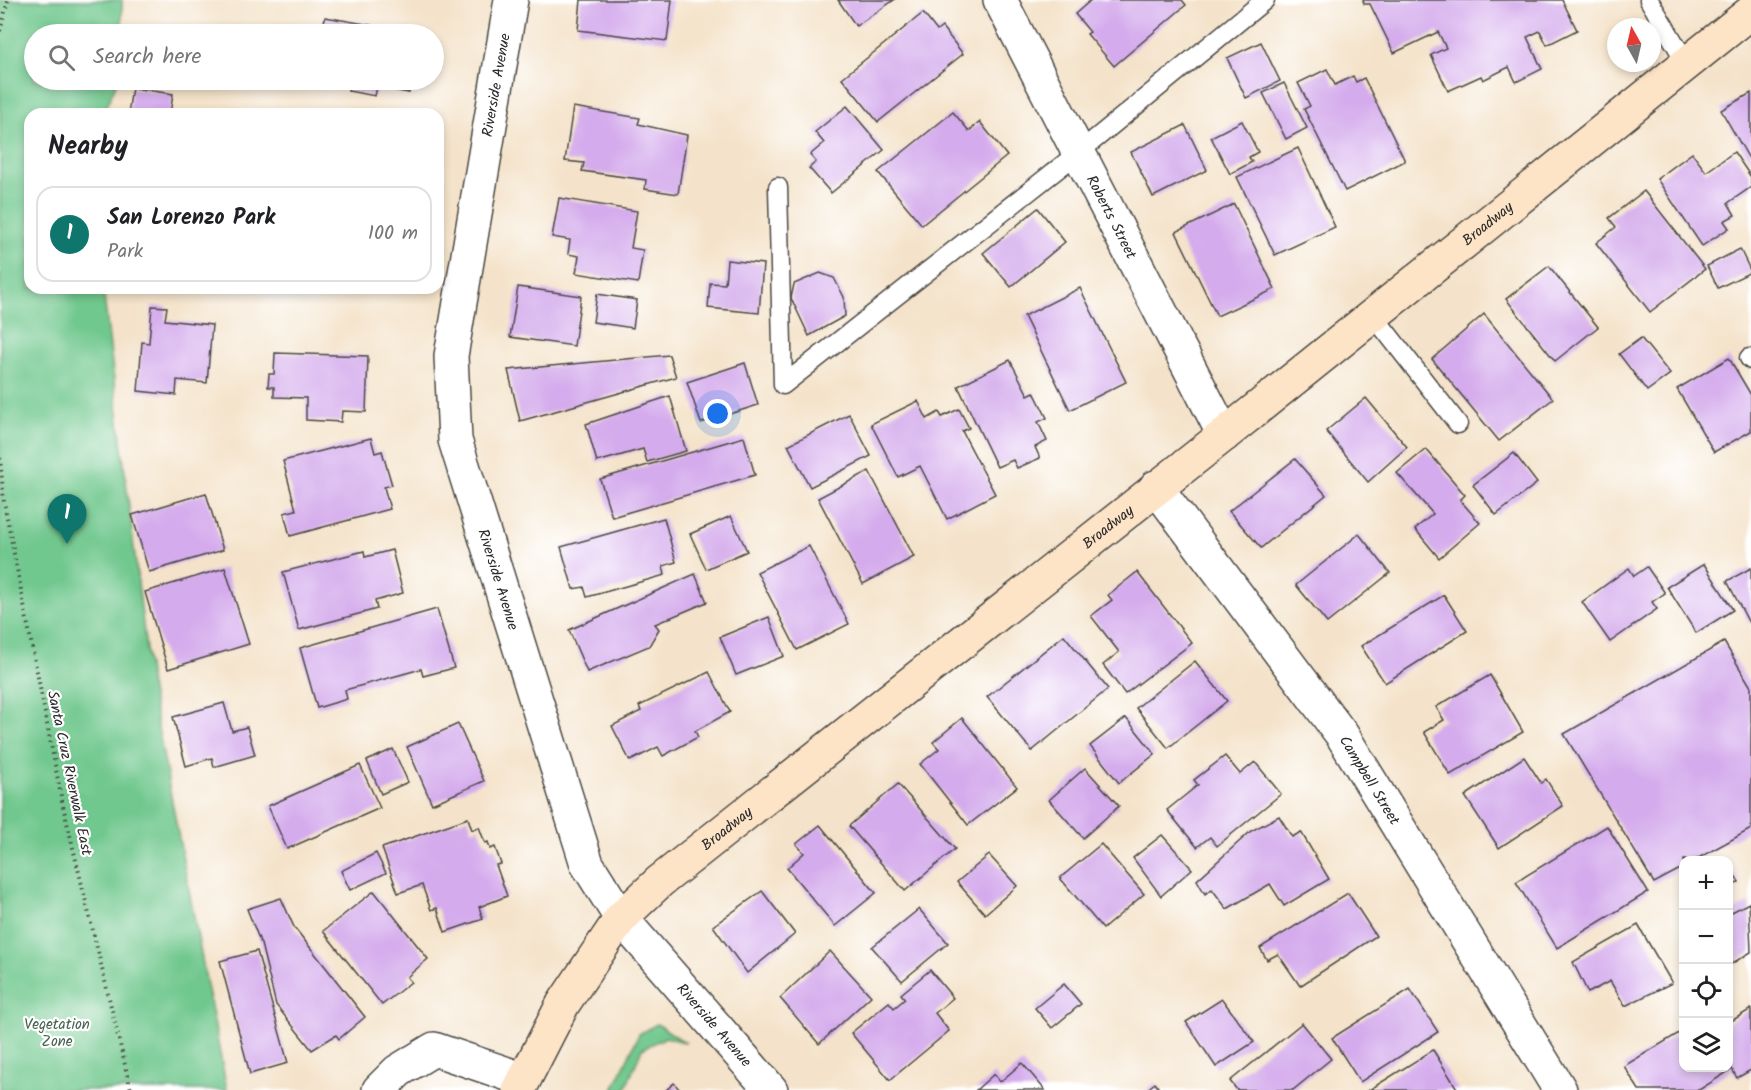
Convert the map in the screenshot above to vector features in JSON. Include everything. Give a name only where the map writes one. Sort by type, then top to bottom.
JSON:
[{"type":"main road","name":"Broadway","points":[[520,1085],[563,1004],[621,918],[659,882],[1224,435],[1751,12]]},
{"type":"street","name":"Riverside Avenue","points":[[511,0],[451,356],[455,440],[587,864],[621,918],[771,1090]]},
{"type":"street","name":"Roberts Street","points":[[1000,0],[1224,435]]},
{"type":"street","name":"Campbell Street","points":[[1156,487],[1342,735],[1560,1090]]},
{"type":"street","points":[[379,1090],[398,1071],[434,1048],[520,1085]]},
{"type":"lane","points":[[778,187],[783,385],[1078,153],[1265,0]]},
{"type":"lane","points":[[1649,0],[1687,64]]},
{"type":"lane","points":[[1373,315],[1458,424]]},
{"type":"path","points":[[0,31],[8,0]]},
{"type":"path","name":"Santa Cruz Riverwalk East","points":[[0,458],[4,502],[63,807],[131,1090]]},
{"type":"green space","name":"Vegetation Zone","points":[[0,0],[122,0],[122,24],[24,24],[24,90],[114,90],[106,108],[24,108],[24,294],[104,294],[151,691],[227,1090],[0,1090]]},
{"type":"green space","points":[[657,1024],[686,1043],[666,1037],[642,1049],[625,1090],[613,1090],[639,1034]]},
{"type":"building","points":[[581,0],[672,0],[667,41],[578,30]]},
{"type":"building","points":[[838,0],[894,0],[856,26]]},
{"type":"building","points":[[1091,0],[1182,0],[1186,5],[1114,66],[1087,34],[1090,32],[1075,14]]},
{"type":"building","points":[[1363,0],[1562,0],[1577,30],[1547,45],[1540,31],[1527,37],[1542,69],[1516,82],[1509,67],[1483,80],[1481,76],[1448,91],[1431,55],[1446,48],[1438,32],[1394,53],[1370,4],[1364,4]]},
{"type":"building","points":[[923,13],[937,31],[942,27],[963,54],[878,122],[842,78]]},
{"type":"building","points":[[325,17],[365,24],[324,24]]},
{"type":"building","points":[[1261,42],[1280,81],[1246,98],[1227,58]]},
{"type":"building","points":[[1327,69],[1335,85],[1353,76],[1356,82],[1364,78],[1405,161],[1345,191],[1304,109],[1310,106],[1298,83]]},
{"type":"building","points":[[1284,83],[1307,128],[1286,139],[1263,93]]},
{"type":"building","points":[[132,90],[173,94],[171,108],[129,108]]},
{"type":"building","points":[[348,90],[376,90],[375,96]]},
{"type":"building","points":[[393,90],[409,90],[409,93]]},
{"type":"building","points":[[1751,93],[1751,162],[1721,110]]},
{"type":"building","points":[[847,106],[884,150],[831,193],[809,168],[816,162],[810,155],[824,143],[815,132]]},
{"type":"building","points":[[573,107],[640,118],[638,124],[687,135],[678,194],[645,189],[646,180],[582,171],[584,163],[565,161]]},
{"type":"building","points":[[953,112],[969,131],[980,122],[1007,156],[922,225],[878,172]]},
{"type":"building","points":[[1242,121],[1258,152],[1249,157],[1252,162],[1230,174],[1211,137]]},
{"type":"building","points":[[1185,125],[1207,170],[1153,197],[1131,152]]},
{"type":"building","points":[[1298,148],[1335,227],[1275,255],[1237,177]]},
{"type":"building","points":[[1734,152],[1751,177],[1751,187],[1728,203],[1735,215],[1724,221],[1729,228],[1702,246],[1657,179],[1692,153],[1706,172]]},
{"type":"building","points":[[1644,191],[1705,269],[1650,312],[1596,243],[1616,227],[1609,218]]},
{"type":"building","points":[[559,198],[637,211],[631,248],[643,250],[638,283],[576,273],[579,256],[568,254],[570,240],[552,237]]},
{"type":"building","points":[[1234,204],[1275,289],[1217,316],[1176,232]]},
{"type":"building","points":[[1038,208],[1065,242],[1011,287],[983,253]]},
{"type":"building","points":[[1740,249],[1751,272],[1718,288],[1707,266]]},
{"type":"building","points":[[727,260],[763,264],[759,313],[708,308],[710,283],[725,284]]},
{"type":"building","points":[[1549,266],[1598,327],[1555,361],[1506,299]]},
{"type":"building","points":[[820,273],[834,278],[844,297],[845,316],[809,336],[791,298],[794,284]]},
{"type":"building","points":[[518,287],[581,296],[574,346],[510,337]]},
{"type":"building","points":[[1080,288],[1126,382],[1070,410],[1024,316]]},
{"type":"building","points":[[597,294],[637,300],[633,328],[593,322]]},
{"type":"building","points":[[152,306],[167,307],[165,320],[212,325],[207,383],[177,380],[176,395],[138,391],[142,342],[149,343]]},
{"type":"building","points":[[1484,314],[1553,399],[1499,441],[1432,359]]},
{"type":"building","points":[[1641,338],[1670,374],[1647,391],[1619,354]]},
{"type":"building","points":[[275,353],[368,356],[366,412],[342,411],[341,422],[306,420],[306,398],[274,397],[274,387],[268,387],[269,374],[274,374]]},
{"type":"building","points":[[669,355],[676,377],[520,421],[508,370]]},
{"type":"building","points":[[1729,358],[1751,395],[1751,431],[1714,452],[1677,389]]},
{"type":"building","points":[[1010,360],[1028,395],[1034,392],[1047,418],[1038,422],[1047,441],[1035,447],[1040,458],[1017,468],[1013,460],[997,467],[958,386]]},
{"type":"building","points":[[745,363],[758,405],[701,423],[687,382]]},
{"type":"building","points":[[670,396],[686,451],[647,462],[643,449],[597,462],[586,424]]},
{"type":"building","points":[[1366,398],[1407,447],[1368,482],[1326,431]]},
{"type":"building","points":[[918,401],[927,419],[939,412],[942,417],[959,409],[969,428],[962,431],[995,494],[947,519],[920,466],[898,477],[871,424]]},
{"type":"building","points":[[849,414],[871,456],[810,487],[788,445]]},
{"type":"building","points":[[744,437],[755,475],[612,517],[600,479]]},
{"type":"building","points":[[371,438],[375,453],[382,451],[392,485],[384,487],[390,509],[290,536],[284,513],[296,510],[283,461]]},
{"type":"building","points":[[1426,449],[1465,495],[1460,500],[1480,523],[1439,558],[1415,529],[1433,514],[1397,473]]},
{"type":"building","points":[[1514,453],[1537,483],[1496,515],[1473,485]]},
{"type":"building","points":[[1295,459],[1326,495],[1261,548],[1229,511]]},
{"type":"building","points":[[869,471],[914,557],[863,584],[818,498]]},
{"type":"building","points":[[206,493],[223,550],[149,572],[132,515]]},
{"type":"building","points":[[731,516],[747,551],[706,569],[690,534]]},
{"type":"building","points":[[664,518],[676,562],[663,566],[665,575],[587,597],[584,587],[573,589],[561,547]]},
{"type":"building","points":[[1359,534],[1390,573],[1327,623],[1296,585]]},
{"type":"building","points":[[809,546],[849,624],[797,650],[757,572]]},
{"type":"building","points":[[392,550],[403,593],[375,601],[377,609],[299,630],[283,572],[364,551],[365,557]]},
{"type":"building","points":[[1704,564],[1733,610],[1696,633],[1667,587]]},
{"type":"building","points":[[1647,567],[1665,593],[1652,602],[1657,609],[1610,642],[1582,602],[1629,568],[1634,576]]},
{"type":"building","points":[[225,568],[249,644],[168,669],[145,592]]},
{"type":"building","points":[[1751,568],[1751,622],[1749,623],[1727,581]]},
{"type":"building","points":[[1137,572],[1192,643],[1125,694],[1103,665],[1119,652],[1091,616],[1112,600],[1108,595]]},
{"type":"building","points":[[695,574],[707,602],[655,624],[659,629],[649,646],[587,672],[569,630]]},
{"type":"building","points":[[1444,595],[1467,631],[1385,683],[1361,646]]},
{"type":"building","points":[[437,609],[454,668],[423,676],[421,669],[345,690],[347,699],[317,708],[300,648]]},
{"type":"building","points":[[769,617],[784,656],[736,675],[720,637]]},
{"type":"building","points":[[1064,635],[1108,689],[1032,751],[987,697]]},
{"type":"building","points":[[1724,642],[1751,687],[1751,829],[1702,856],[1679,856],[1679,870],[1654,883],[1564,734]]},
{"type":"building","points":[[1195,661],[1227,701],[1168,748],[1136,708]]},
{"type":"building","points":[[709,672],[730,712],[695,731],[698,737],[663,756],[658,747],[630,761],[612,726],[641,711],[639,706]]},
{"type":"building","points":[[1490,675],[1523,732],[1450,775],[1424,732],[1444,720],[1436,707]]},
{"type":"building","points":[[224,703],[232,731],[247,727],[255,755],[214,767],[212,758],[186,766],[173,717]]},
{"type":"building","points":[[962,718],[1017,787],[968,825],[920,764],[939,749],[933,742]]},
{"type":"building","points":[[1126,718],[1155,754],[1119,783],[1090,746]]},
{"type":"building","points":[[458,724],[484,781],[432,804],[407,747]]},
{"type":"building","points":[[393,749],[408,782],[381,794],[367,761]]},
{"type":"building","points":[[1225,756],[1240,774],[1255,762],[1281,794],[1217,846],[1210,837],[1197,847],[1167,810],[1198,785],[1194,780]]},
{"type":"building","points":[[1524,757],[1541,783],[1546,779],[1563,806],[1499,848],[1465,796]]},
{"type":"building","points":[[360,765],[380,808],[287,849],[268,806]]},
{"type":"building","points":[[1085,768],[1119,806],[1083,838],[1049,800]]},
{"type":"building","points":[[898,784],[955,849],[905,891],[849,826]]},
{"type":"building","points":[[1279,816],[1292,837],[1301,832],[1329,879],[1284,906],[1270,884],[1227,909],[1212,889],[1205,894],[1197,880],[1251,831]]},
{"type":"building","points":[[468,818],[472,830],[479,827],[485,843],[488,842],[490,849],[495,847],[501,864],[496,865],[507,896],[479,907],[483,919],[445,932],[437,908],[431,910],[422,885],[398,893],[382,848]]},
{"type":"building","points":[[820,825],[876,893],[835,926],[787,868],[804,853],[796,844]]},
{"type":"building","points":[[1607,826],[1648,892],[1557,948],[1516,882]]},
{"type":"building","points":[[1162,835],[1192,869],[1161,896],[1133,858]]},
{"type":"building","points":[[1101,844],[1144,894],[1103,929],[1060,878]]},
{"type":"building","points":[[376,853],[386,873],[350,890],[341,871]]},
{"type":"building","points":[[989,855],[1017,886],[985,914],[957,882]]},
{"type":"building","points":[[1733,873],[1739,882],[1733,886]]},
{"type":"building","points":[[374,891],[428,959],[407,977],[411,982],[382,1005],[323,931]]},
{"type":"building","points":[[762,891],[795,934],[747,973],[713,926]]},
{"type":"building","points":[[1348,893],[1376,936],[1300,986],[1278,954],[1267,960],[1260,948]]},
{"type":"building","points":[[281,898],[294,927],[365,1017],[339,1039],[336,1035],[312,1050],[276,1005],[261,944],[247,909]]},
{"type":"building","points":[[1749,903],[1751,952],[1733,963],[1733,911]]},
{"type":"building","points":[[919,909],[948,943],[902,981],[872,947]]},
{"type":"building","points":[[1638,925],[1672,983],[1625,1006],[1610,981],[1588,993],[1573,962]]},
{"type":"building","points":[[257,951],[288,1063],[250,1074],[220,961]]},
{"type":"building","points":[[830,951],[871,996],[819,1044],[780,998]]},
{"type":"building","points":[[930,970],[953,998],[935,1013],[949,1031],[890,1080],[851,1033],[889,1002],[894,1008],[905,999],[901,994]]},
{"type":"building","points":[[1064,984],[1081,1004],[1052,1028],[1035,1008]]},
{"type":"building","points":[[1410,989],[1438,1032],[1360,1082],[1332,1038]]},
{"type":"building","points":[[1222,999],[1254,1042],[1216,1067],[1186,1022]]},
{"type":"building","points":[[1751,1009],[1751,1070],[1737,1078],[1733,1071],[1733,1020]]},
{"type":"building","points":[[1302,1023],[1331,1059],[1293,1090],[1237,1090],[1230,1081]]},
{"type":"building","points":[[1679,1033],[1679,1072],[1727,1072],[1699,1090],[1639,1090],[1624,1066]]},
{"type":"building","points":[[1433,1050],[1458,1090],[1369,1090]]},
{"type":"building","points":[[1022,1063],[1045,1090],[976,1090],[994,1074],[1000,1082]]},
{"type":"building","points":[[674,1083],[680,1090],[666,1090]]},
{"type":"building","points":[[1155,1083],[1160,1090],[1146,1090]]},
{"type":"place","name":"San Lorenzo Park","points":[[67,544]]}]
